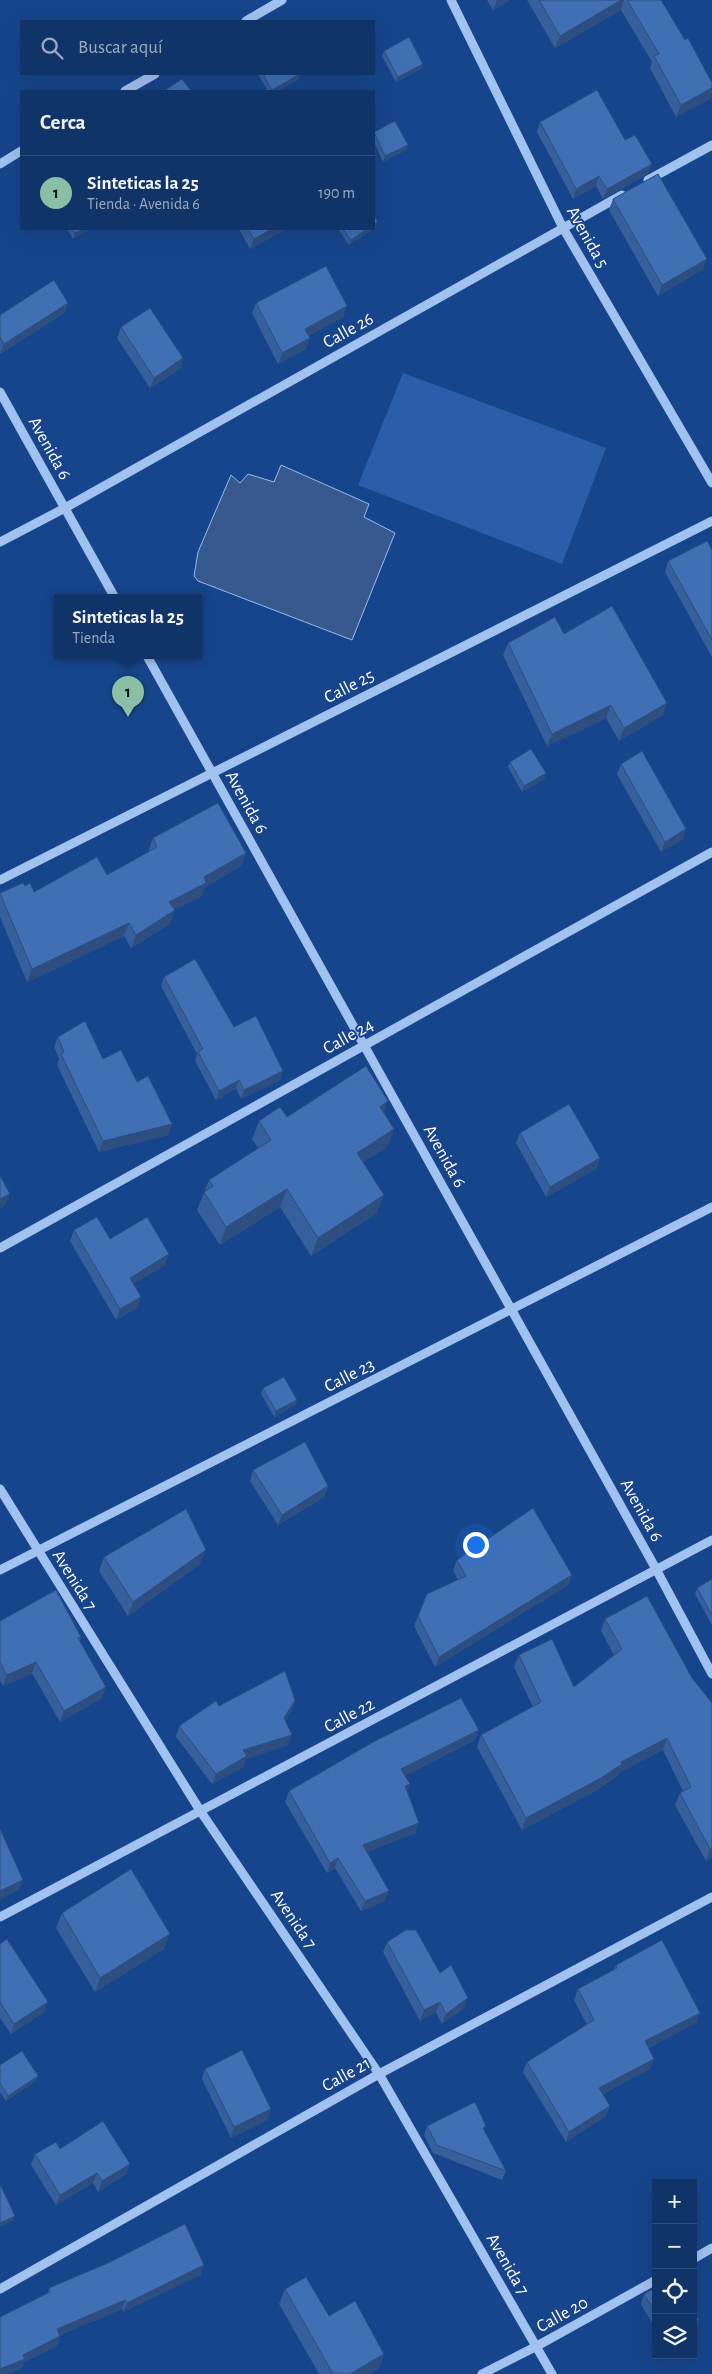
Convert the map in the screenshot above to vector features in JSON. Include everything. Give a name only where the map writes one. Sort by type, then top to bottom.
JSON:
[{"type":"street","points":[[248,20],[282,0]]},
{"type":"street","name":"Avenida 5","points":[[451,0],[563,228],[712,482]]},
{"type":"street","points":[[127,90],[153,75]]},
{"type":"street","name":"Calle 26","points":[[0,542],[65,508],[712,145]]},
{"type":"street","points":[[0,164],[20,152]]},
{"type":"street","name":"Avenida 6","points":[[0,392],[113,594]]},
{"type":"street","name":"Calle 25","points":[[0,880],[712,521]]},
{"type":"street","name":"Avenida 6","points":[[149,659],[656,1569],[712,1674]]},
{"type":"street","name":"Calle 24","points":[[0,1248],[712,852]]},
{"type":"street","name":"Calle 23","points":[[0,1570],[512,1311],[712,1207]]},
{"type":"street","name":"Avenida 7","points":[[0,1489],[202,1812],[379,2074],[552,2374]]},
{"type":"street","name":"Calle 22","points":[[0,1917],[202,1812],[712,1540]]},
{"type":"street","name":"Calle 21","points":[[0,2289],[379,2074],[712,1897]]},
{"type":"street","points":[[697,2257],[712,2248]]},
{"type":"street","name":"Calle 20","points":[[482,2374],[652,2282]]},
{"type":"shaded area","points":[[403,373],[606,448],[562,564],[358,485]]},
{"type":"shaded area","points":[[281,465],[369,504],[364,517],[395,533],[352,640],[198,581],[194,576],[198,552],[231,475],[240,483],[248,474],[274,482]]},
{"type":"building","points":[[539,0],[621,0],[560,36]]},
{"type":"building","points":[[627,0],[661,0],[685,40],[688,38],[712,83],[712,88],[681,105],[654,56],[659,54]]},
{"type":"building","points":[[409,37],[423,64],[398,77],[384,51]]},
{"type":"building","points":[[264,75],[298,75],[272,90]]},
{"type":"building","points":[[182,79],[190,90],[166,90]]},
{"type":"building","points":[[597,90],[625,140],[635,135],[652,164],[607,189],[599,176],[576,189],[540,122]]},
{"type":"building","points":[[395,121],[408,145],[385,156],[375,131]]},
{"type":"building","points":[[658,174],[707,259],[662,285],[613,199]]},
{"type":"building","points":[[249,230],[270,230],[254,239]]},
{"type":"building","points":[[344,230],[366,230],[351,240]]},
{"type":"building","points":[[326,266],[347,306],[305,329],[310,338],[282,353],[256,303]]},
{"type":"building","points":[[54,280],[68,303],[4,344],[0,337],[0,315]]},
{"type":"building","points":[[150,308],[183,358],[154,378],[121,327]]},
{"type":"building","points":[[707,541],[712,550],[712,640],[668,561]]},
{"type":"building","points":[[612,606],[667,703],[624,728],[611,705],[552,734],[508,643],[555,617],[564,634]]},
{"type":"building","points":[[531,749],[546,773],[524,786],[510,762]]},
{"type":"building","points":[[642,751],[686,829],[665,842],[621,764]]},
{"type":"building","points":[[218,803],[246,853],[204,877],[206,883],[169,902],[175,910],[136,935],[129,923],[32,969],[0,893],[23,883],[25,886],[30,883],[34,892],[97,857],[107,875],[157,847],[153,838]]},
{"type":"building","points":[[195,959],[234,1027],[256,1016],[283,1071],[244,1090],[239,1080],[219,1091],[198,1052],[203,1049],[164,977]]},
{"type":"building","points":[[85,1021],[103,1059],[121,1050],[137,1082],[148,1076],[172,1124],[103,1141],[61,1054],[64,1052],[58,1037]]},
{"type":"building","points":[[366,1066],[388,1101],[380,1107],[394,1129],[357,1153],[384,1195],[318,1238],[287,1189],[226,1227],[204,1192],[213,1186],[209,1180],[271,1140],[259,1121],[280,1107],[287,1117]]},
{"type":"building","points":[[569,1104],[600,1158],[550,1187],[520,1133]]},
{"type":"building","points":[[0,1176],[10,1194],[0,1199]]},
{"type":"building","points":[[97,1217],[110,1239],[147,1217],[169,1254],[130,1278],[141,1297],[120,1309],[74,1230]]},
{"type":"building","points":[[284,1377],[297,1400],[276,1411],[263,1388]]},
{"type":"building","points":[[305,1442],[328,1486],[282,1515],[253,1470]]},
{"type":"building","points":[[533,1508],[572,1575],[439,1657],[418,1616],[427,1594],[466,1576],[457,1560]]},
{"type":"building","points":[[186,1509],[206,1550],[133,1602],[104,1557]]},
{"type":"building","points":[[712,1579],[712,1615],[697,1588]]},
{"type":"building","points":[[56,1590],[81,1637],[78,1638],[106,1687],[64,1711],[36,1662],[7,1675],[0,1662],[0,1621]]},
{"type":"building","points":[[647,1596],[692,1678],[712,1703],[712,1848],[710,1849],[680,1793],[691,1787],[667,1738],[621,1762],[622,1764],[601,1778],[526,1818],[481,1735],[541,1702],[519,1655],[552,1639],[574,1687],[622,1649],[605,1619]]},
{"type":"building","points":[[285,1671],[295,1700],[284,1718],[292,1735],[243,1750],[247,1756],[216,1774],[179,1726],[216,1701],[219,1706]]},
{"type":"building","points":[[461,1698],[479,1730],[401,1769],[410,1784],[405,1786],[419,1823],[363,1845],[389,1891],[365,1901],[338,1858],[330,1863],[289,1791],[375,1741]]},
{"type":"building","points":[[0,1829],[23,1880],[0,1891]]},
{"type":"building","points":[[131,1869],[170,1934],[100,1978],[62,1913]]},
{"type":"building","points":[[406,1930],[416,1930],[440,1973],[451,1965],[468,1998],[446,2014],[440,2002],[424,2010],[387,1942]]},
{"type":"building","points":[[7,1939],[48,2002],[14,2024],[0,2002],[0,1944]]},
{"type":"building","points":[[662,1940],[700,2013],[645,2041],[654,2059],[599,2088],[610,2106],[569,2132],[527,2062],[594,2020],[578,1989],[617,1968],[616,1965]]},
{"type":"building","points":[[242,2050],[271,2109],[234,2127],[205,2069]]},
{"type":"building","points":[[22,2051],[38,2076],[8,2096],[0,2083],[0,2065]]},
{"type":"building","points":[[475,2102],[486,2126],[483,2128],[506,2171],[437,2145],[427,2126]]},
{"type":"building","points":[[103,2121],[130,2164],[102,2181],[97,2173],[60,2195],[35,2154],[56,2142],[60,2149]]},
{"type":"building","points":[[0,2184],[15,2216],[0,2223]]},
{"type":"building","points":[[185,2224],[204,2265],[127,2303],[125,2300],[57,2329],[60,2336],[23,2355],[25,2359],[0,2369],[0,2317],[50,2292],[49,2288],[108,2263]]},
{"type":"building","points":[[306,2277],[329,2316],[355,2301],[384,2354],[350,2374],[333,2374],[285,2289]]},
{"type":"building","points":[[652,2289],[652,2307],[644,2294]]},
{"type":"place","name":"Sinteticas la 25","points":[[128,717]]}]
